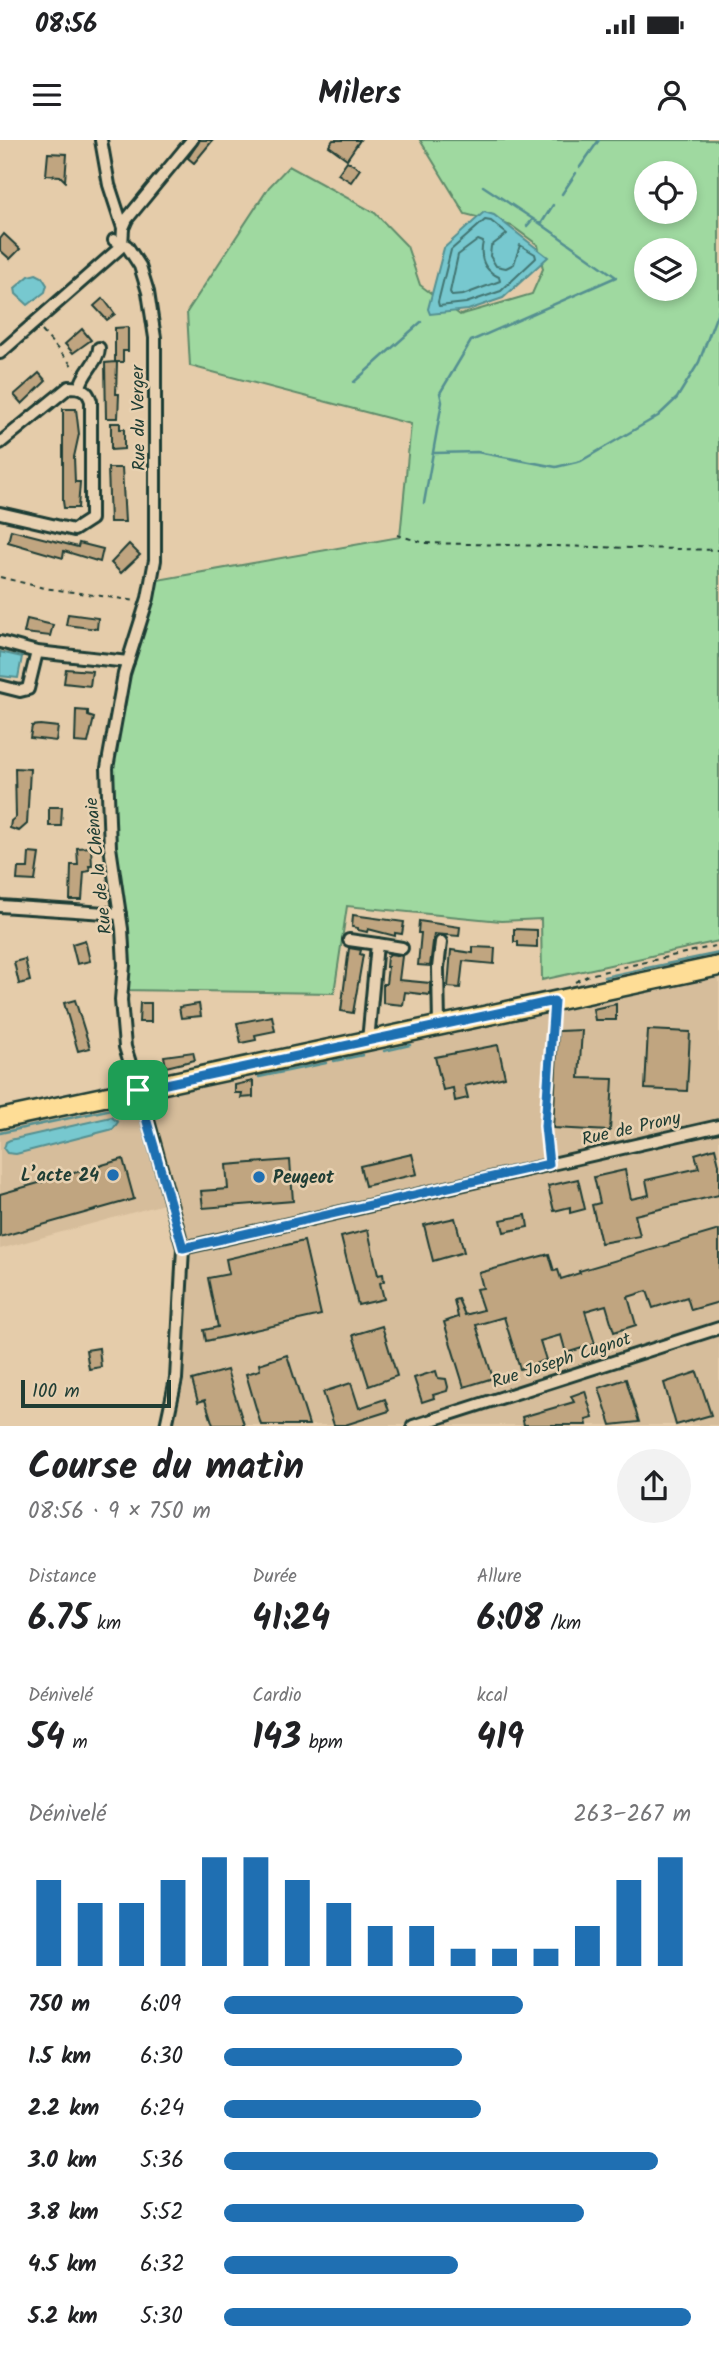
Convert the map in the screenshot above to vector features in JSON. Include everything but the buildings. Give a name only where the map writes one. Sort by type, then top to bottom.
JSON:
[{"type":"main road","points":[[0,1119],[719,966]]},
{"type":"street","points":[[101,140],[117,215],[118,241]]},
{"type":"street","points":[[0,352],[114,255],[123,228],[135,209],[192,140]]},
{"type":"street","points":[[117,215],[128,214],[135,209]]},
{"type":"street","points":[[117,215],[123,228]]},
{"type":"street","name":"Rue du Verger","points":[[118,241],[136,259],[146,283],[155,338],[155,560],[147,600]]},
{"type":"street","points":[[0,443],[59,393],[81,382],[99,355],[99,348]]},
{"type":"street","points":[[0,513],[74,530],[92,519],[91,401],[81,382]]},
{"type":"street","name":"Rue de la Chênaie","points":[[147,600],[128,662],[107,768],[110,848],[124,965],[122,1024],[125,1047],[183,1248],[176,1379],[166,1426]]},
{"type":"street","points":[[0,642],[37,652],[128,662]]},
{"type":"street","points":[[0,686],[20,691],[28,689],[37,652]]},
{"type":"street","points":[[0,906],[120,914]]},
{"type":"street","points":[[349,940],[402,948]]},
{"type":"street","points":[[439,1026],[438,968],[441,942]]},
{"type":"street","points":[[368,1041],[377,944]]},
{"type":"street","name":"Rue de Prony","points":[[183,1248],[719,1126]]},
{"type":"street","name":"Rue Joseph Cugnot","points":[[413,1426],[719,1328]]},
{"type":"lane","points":[[549,1164],[545,1126],[554,1001]]},
{"type":"path","points":[[39,328],[81,382]]},
{"type":"path","points":[[397,534],[425,543],[719,550]]},
{"type":"path","points":[[0,577],[44,588],[147,600]]},
{"type":"shaded area","points":[[719,973],[719,1425],[166,1425],[172,1403],[183,1248],[171,1202],[0,1249],[0,1128],[450,1035]]},
{"type":"green space","points":[[420,140],[719,140],[719,941],[542,980],[541,919],[501,921],[347,906],[334,993],[121,990],[124,965],[108,822],[113,726],[152,581],[400,537],[411,424],[190,366],[187,312],[269,187],[289,166],[375,213],[407,246],[420,285],[460,315],[532,294],[543,269],[538,245],[512,226],[465,214]]},
{"type":"water","points":[[484,212],[494,215],[548,257],[503,298],[468,310],[430,314],[428,309],[444,248]]},
{"type":"water","points":[[36,274],[42,277],[47,285],[45,292],[28,305],[16,294],[15,288],[29,276]]},
{"type":"water","points":[[0,652],[22,657],[18,678],[0,676]]},
{"type":"water","points":[[111,1117],[118,1122],[113,1129],[16,1154],[7,1153],[4,1149],[6,1142],[10,1140]]},
{"type":"waterway","points":[[580,167],[599,140]]},
{"type":"waterway","points":[[562,194],[576,173]]},
{"type":"waterway","points":[[483,186],[533,219]]},
{"type":"waterway","points":[[527,226],[533,219],[541,224],[553,205]]},
{"type":"waterway","points":[[424,503],[442,402],[440,393],[471,341],[616,277],[541,224]]},
{"type":"waterway","points":[[434,453],[477,452],[556,467],[581,461],[658,416],[677,398],[699,362],[719,309]]},
{"type":"waterway","points":[[354,382],[421,322]]},
{"type":"waterway","points":[[604,977],[719,953]]},
{"type":"waterway","points":[[384,1051],[410,1045]]},
{"type":"waterway","points":[[334,1061],[363,1055]]},
{"type":"waterway","points":[[259,1077],[326,1063]]},
{"type":"waterway","points":[[0,1133],[126,1106],[135,1114]]},
{"type":"place","name":"L’acte 24","points":[[113,1175]]},
{"type":"place","name":"Peugeot","points":[[259,1177]]},
{"type":"route","points":[[554,1001],[545,1126],[549,1141],[549,1164],[183,1248],[138,1090],[439,1026],[554,1001]]}]
